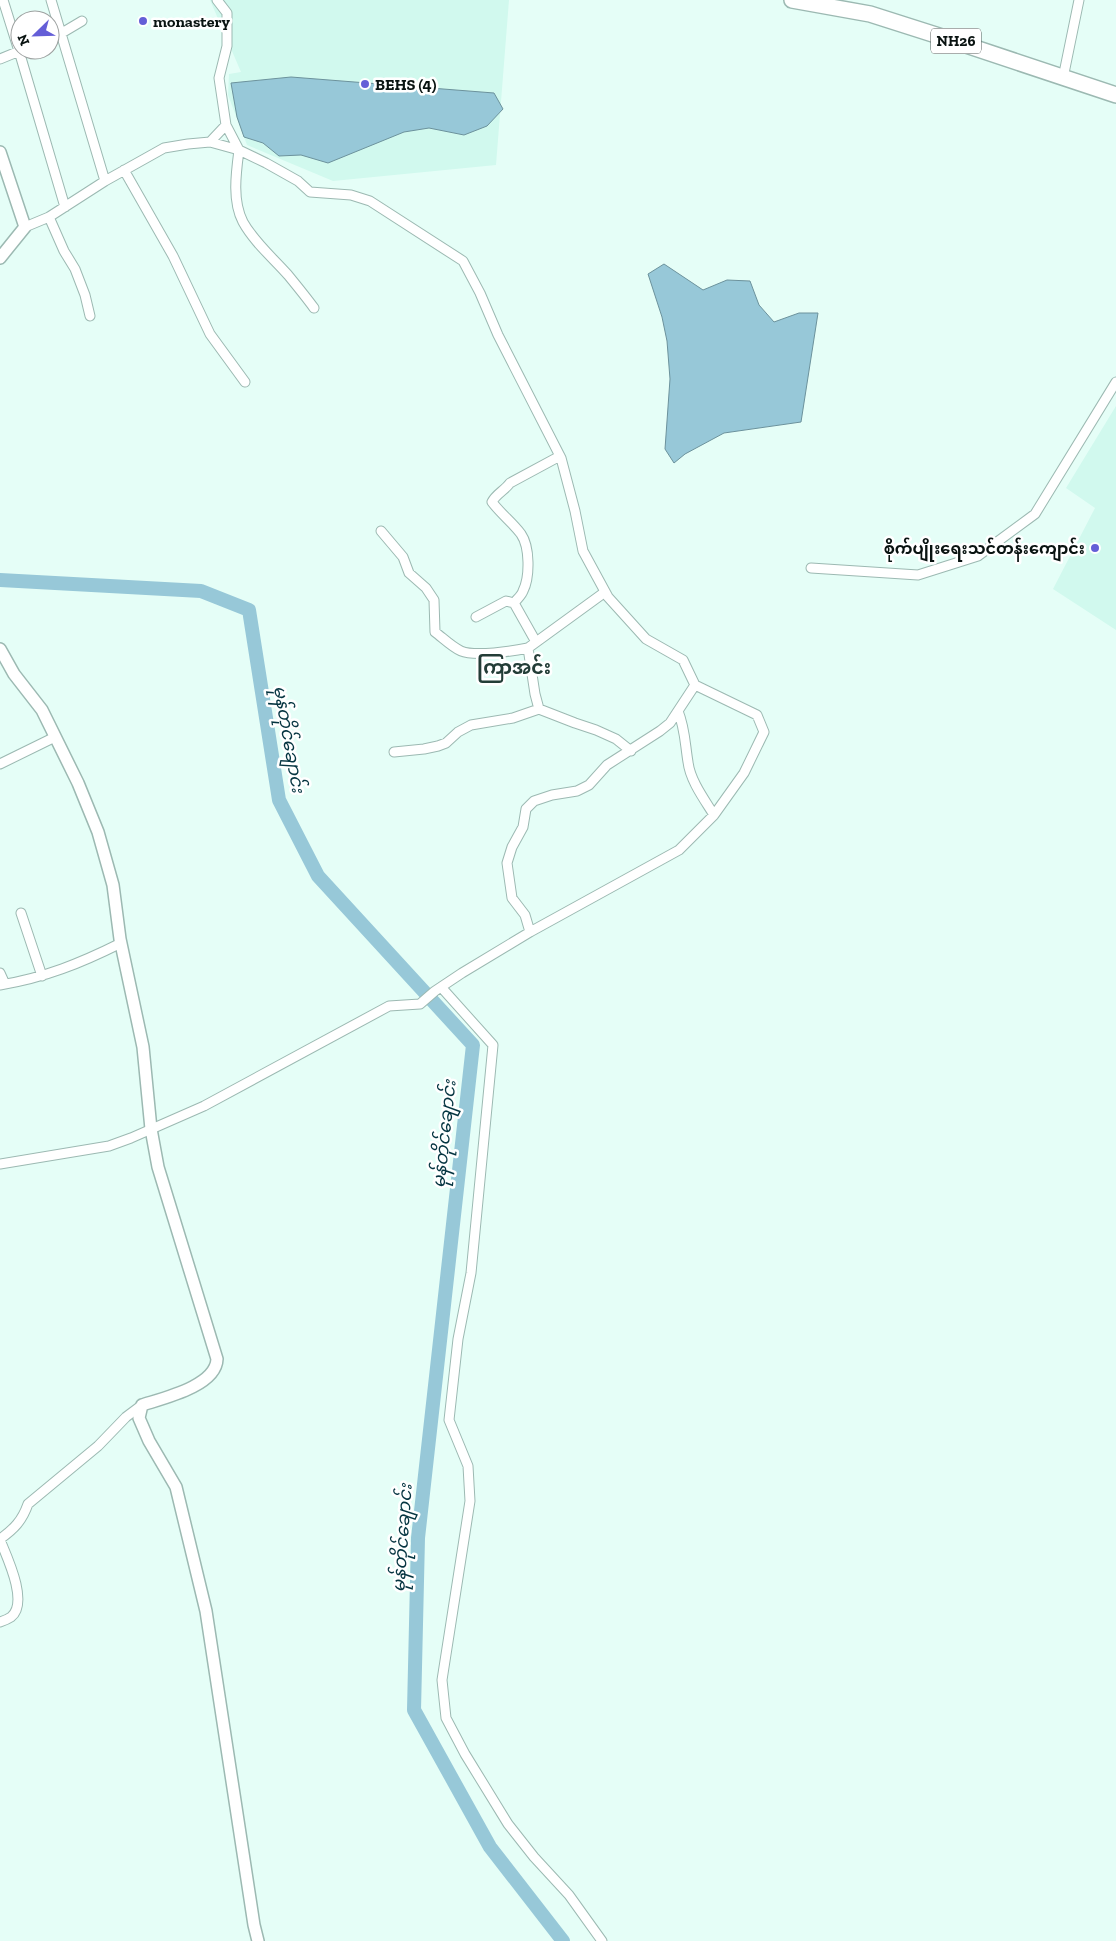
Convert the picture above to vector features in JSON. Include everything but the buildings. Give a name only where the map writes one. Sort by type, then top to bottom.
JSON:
[{"type":"highway","name":"NH26","points":[[792,0],[870,14],[1116,95]]},
{"type":"street","points":[[2,0],[10,21]]},
{"type":"street","points":[[51,0],[105,181]]},
{"type":"street","points":[[217,0],[227,13],[227,46],[219,78],[226,125],[239,150],[236,179],[237,200],[243,221],[257,241],[289,276],[314,308]]},
{"type":"street","points":[[1063,78],[1079,0]]},
{"type":"street","points":[[61,34],[82,21]]},
{"type":"street","points":[[24,60],[65,207]]},
{"type":"street","points":[[210,142],[226,125]]},
{"type":"street","points":[[0,258],[25,228],[49,217],[105,181],[164,148],[188,144],[210,142],[239,150],[266,163],[298,182],[310,192],[351,195],[370,201],[463,261],[560,456],[576,511],[583,551],[605,592],[646,639],[684,660],[695,685],[757,715],[764,732],[744,773],[714,815],[679,850],[530,932],[438,989],[420,1004],[389,1006],[204,1106],[131,1138],[109,1146],[0,1164]]},
{"type":"street","points":[[1,157],[25,228]]},
{"type":"street","points":[[124,170],[173,256],[210,334],[245,382]]},
{"type":"street","points":[[49,217],[64,251],[75,269],[90,316]]},
{"type":"street","points":[[811,568],[918,574],[978,556],[1035,514],[1116,382]]},
{"type":"street","points":[[514,603],[523,592],[527,577],[526,549],[522,536],[512,523],[500,514],[492,502],[496,495],[510,483],[560,456]]},
{"type":"street","points":[[382,531],[404,557],[409,573],[426,588],[434,600],[435,632],[462,652],[510,652],[532,645],[605,592]]},
{"type":"street","points":[[476,616],[506,601],[514,603]]},
{"type":"street","points":[[514,603],[532,645],[535,694],[539,709]]},
{"type":"street","points":[[0,649],[14,674],[42,710],[78,783],[98,832],[114,885],[121,943],[143,1048],[151,1128],[161,1176],[217,1359],[216,1367],[210,1376],[185,1390],[142,1405],[126,1417],[98,1446],[28,1504],[24,1518],[14,1529],[0,1539],[14,1576],[18,1605],[11,1617],[0,1622]]},
{"type":"street","points":[[530,932],[524,915],[512,898],[507,863],[512,847],[523,826],[526,809],[534,800],[577,791],[589,784],[608,765],[670,723],[695,685]]},
{"type":"street","points":[[394,752],[438,746],[446,743],[458,732],[471,725],[513,718],[539,709],[616,739],[630,751]]},
{"type":"street","points":[[678,711],[686,742],[688,763],[701,794],[714,815]]},
{"type":"street","points":[[0,764],[55,737]]},
{"type":"street","points":[[21,913],[42,976]]},
{"type":"street","points":[[0,974],[2,985],[42,976],[72,967],[121,943]]},
{"type":"street","points":[[438,989],[493,1045],[471,1273],[458,1339],[449,1420],[468,1466],[470,1501],[442,1680],[446,1718],[508,1824],[534,1857],[569,1895],[602,1941]]},
{"type":"street","points":[[142,1405],[140,1418],[149,1441],[176,1487],[206,1611],[254,1926],[258,1941]]},
{"type":"shaded area","name":"BEHS (4)","points":[[210,0],[509,0],[496,165],[333,181],[247,145],[228,95],[229,74],[241,72]]},
{"type":"shaded area","name":"စိုက်ပျိုးရေးသင်တန်းကျောင်း","points":[[1116,406],[1116,630],[1053,589],[1095,508],[1066,488]]},
{"type":"water","points":[[291,77],[494,93],[503,109],[487,126],[464,135],[429,128],[404,132],[328,163],[301,155],[279,156],[263,143],[244,137],[237,117],[231,83]]},
{"type":"water","points":[[664,264],[703,290],[727,280],[750,281],[759,305],[774,322],[799,313],[818,313],[801,422],[724,433],[685,454],[674,463],[665,449],[670,379],[667,341],[662,317],[648,274]]},
{"type":"waterway","name":"မုန်တိုင်ချောင်း","points":[[0,580],[201,591],[249,610],[279,800],[318,876],[473,1045],[418,1538],[414,1710],[490,1847],[563,1941]]},
{"type":"place","name":"monastery","points":[[143,21]]},
{"type":"place","name":"BEHS (4)","points":[[365,84]]},
{"type":"place","name":"စိုက်ပျိုးရေးသင်တန်းကျောင်း","points":[[1095,548]]},
{"type":"district","name":"ကြာအင်း","points":[[514,667]]}]
